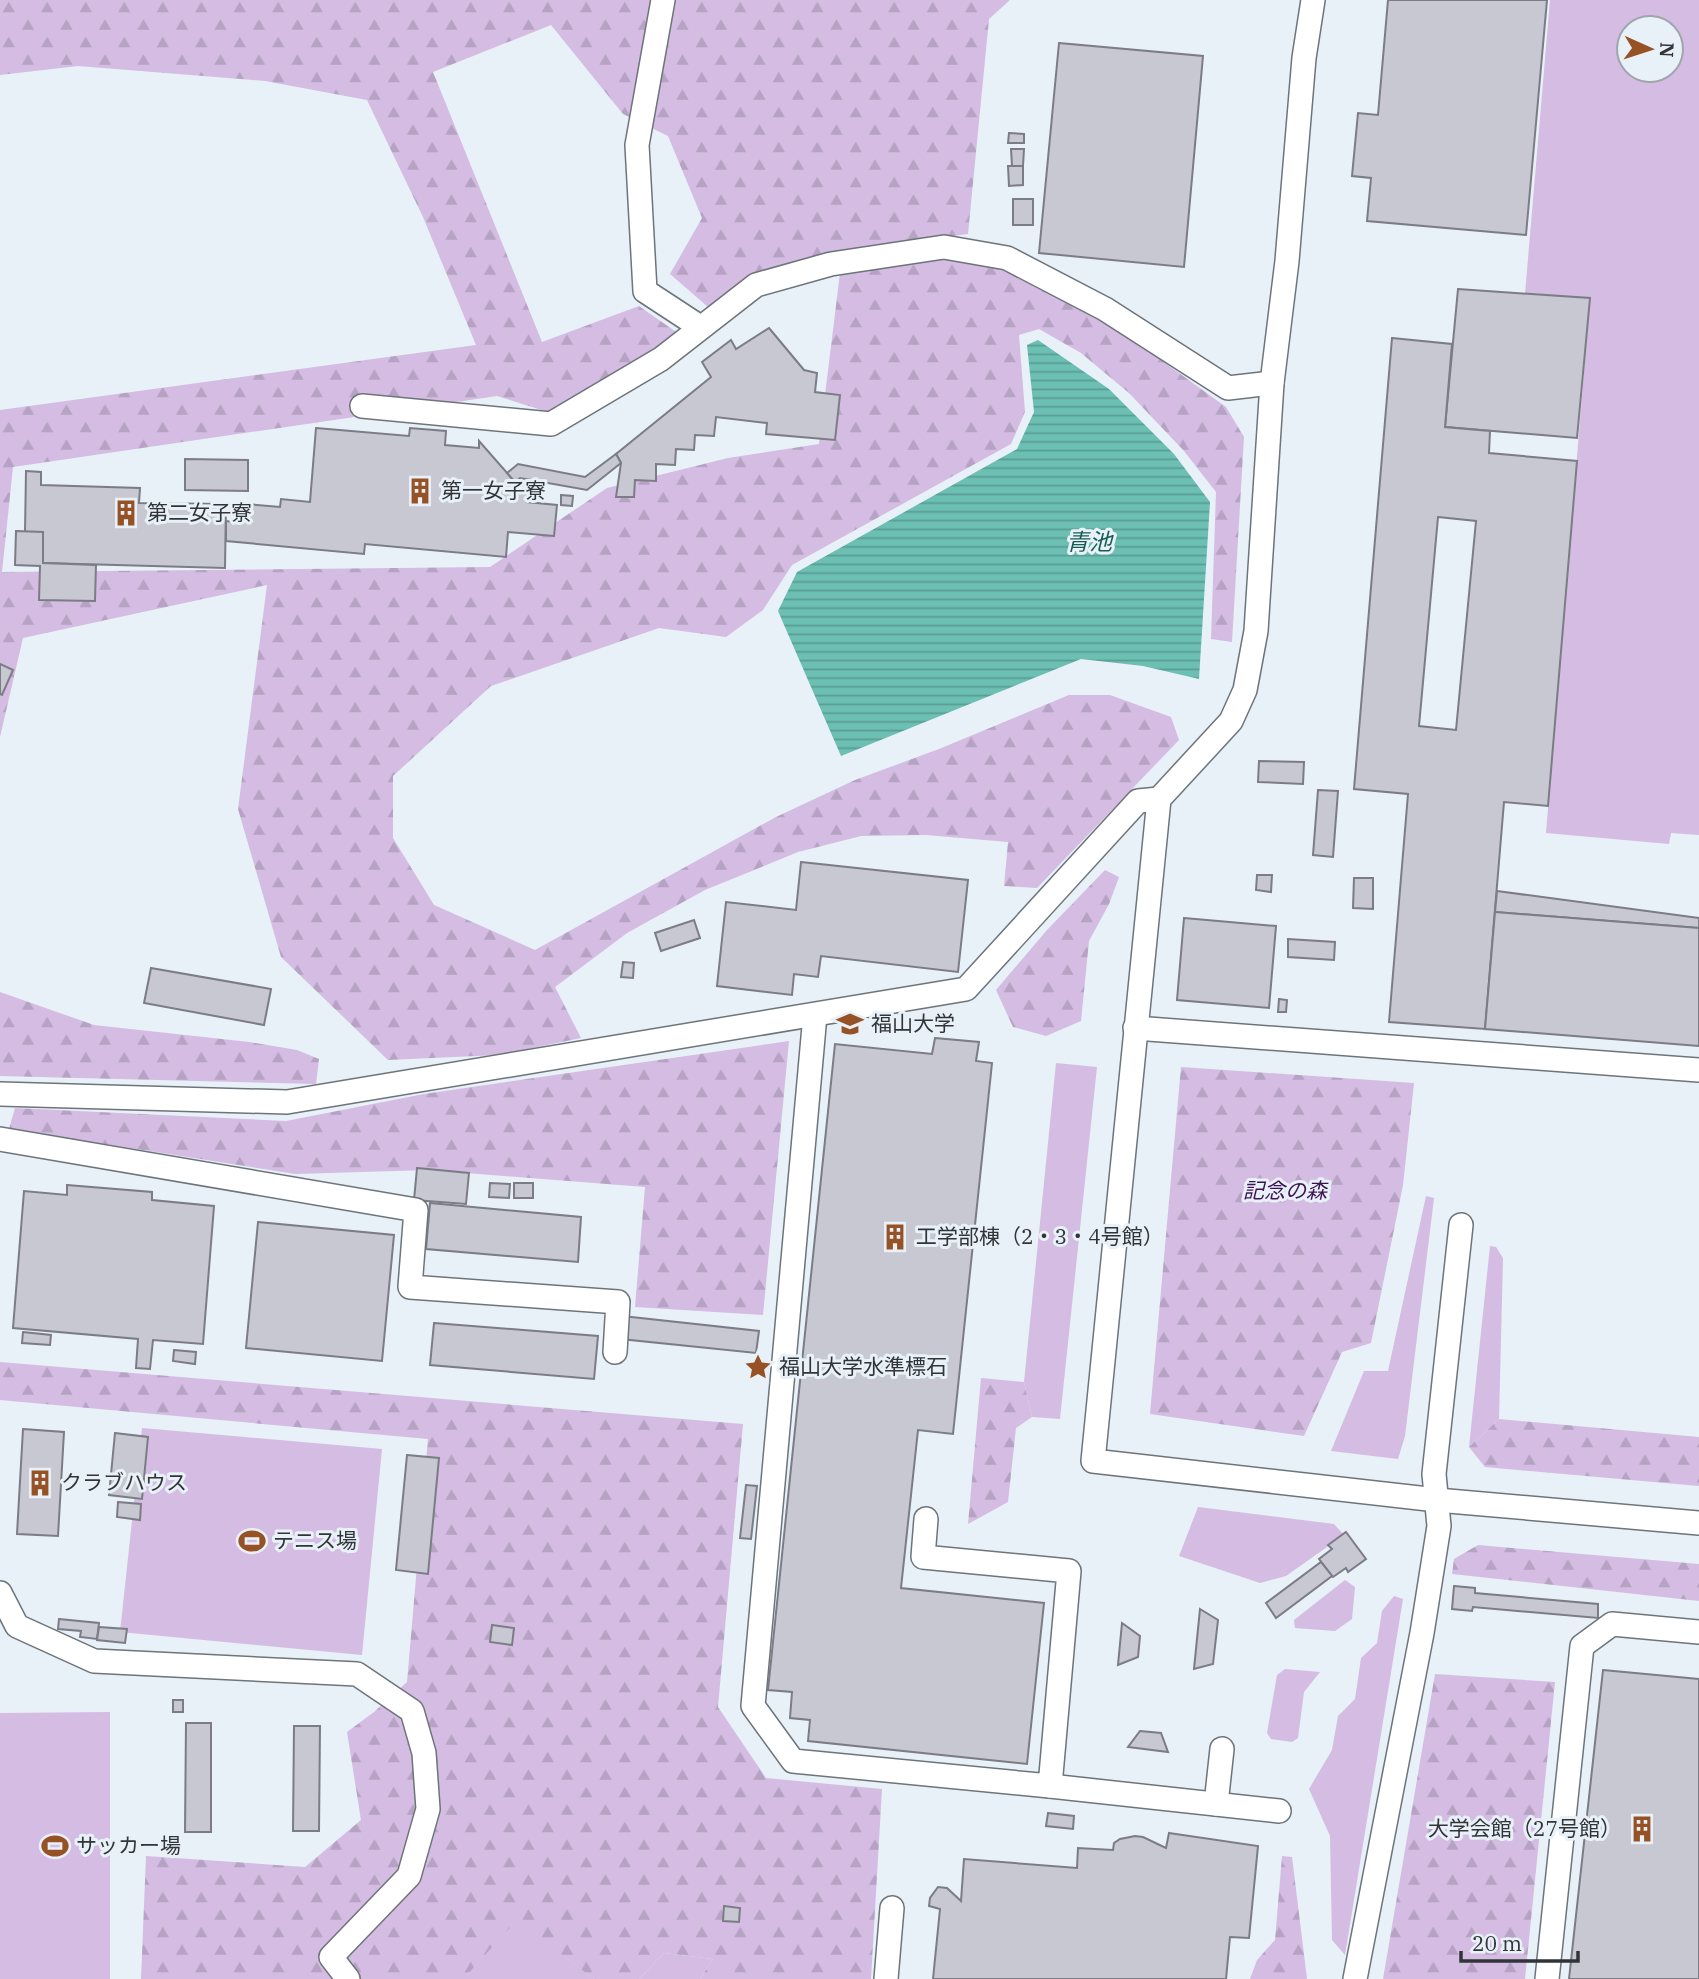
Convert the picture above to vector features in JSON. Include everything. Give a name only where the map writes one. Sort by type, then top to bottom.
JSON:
[{"type":"lane","points":[[663,0],[637,145],[645,291],[700,327]]},
{"type":"lane","points":[[1313,0],[1304,58],[1287,261],[1272,383],[1256,631],[1245,690],[1231,721],[1158,799],[1093,1461],[1437,1500],[1699,1523]]},
{"type":"lane","points":[[362,406],[551,424],[661,359],[756,285],[831,264],[944,247],[1007,258],[1105,309],[1228,388],[1272,383]]},
{"type":"lane","points":[[0,1094],[287,1102],[966,989],[1138,801],[1158,799]]},
{"type":"lane","points":[[815,1015],[753,1706],[793,1761],[1279,1811]]},
{"type":"lane","points":[[1135,1028],[1699,1070]]},
{"type":"lane","points":[[0,1139],[416,1210],[410,1287],[618,1302],[615,1352]]},
{"type":"lane","points":[[1355,1979],[1439,1526],[1434,1474],[1461,1225]]},
{"type":"lane","points":[[926,1520],[923,1557],[1069,1571],[1050,1786]]},
{"type":"lane","points":[[0,1593],[17,1626],[94,1661],[357,1674],[412,1711],[424,1753],[428,1809],[409,1876],[331,1957],[348,1979]]},
{"type":"lane","points":[[1547,1979],[1582,1646],[1612,1624],[1699,1632]]},
{"type":"lane","points":[[1216,1804],[1222,1749]]},
{"type":"lane","points":[[886,1979],[892,1908]]},
{"type":"green space","points":[[0,0],[1010,0],[989,19],[968,234],[854,249],[765,269],[708,307],[670,274],[702,218],[668,136],[623,114],[551,25],[433,72],[542,342],[639,306],[679,334],[657,350],[548,412],[497,396],[13,467],[2,572],[490,567],[607,488],[728,458],[819,444],[840,273],[946,259],[990,263],[1125,334],[1226,407],[1244,437],[1232,642],[1211,639],[1216,492],[1184,451],[1129,393],[1081,353],[1039,329],[1019,335],[1025,412],[1011,444],[792,565],[763,610],[726,637],[659,628],[491,686],[393,776],[393,838],[434,905],[535,950],[776,817],[855,780],[939,749],[1069,695],[1110,695],[1171,717],[1179,740],[1037,888],[1004,886],[1008,842],[926,835],[861,836],[798,852],[705,890],[627,933],[555,987],[581,1038],[498,1055],[388,1060],[281,957],[238,809],[267,585],[23,638],[0,737],[0,410],[476,345],[423,217],[367,100],[265,81],[78,66],[0,75]]},
{"type":"green space","points":[[1550,0],[1699,0],[1699,835],[1671,833],[1669,844],[1546,833],[1590,299],[1525,294]]},
{"type":"green space","points":[[1105,870],[1119,877],[1109,904],[1089,941],[1081,1021],[1046,1036],[1013,1027],[996,990],[1047,930]]},
{"type":"green space","points":[[0,992],[94,1025],[297,1050],[319,1059],[316,1084],[0,1076]]},
{"type":"green space","points":[[789,1041],[763,1315],[635,1307],[645,1187],[429,1170],[295,1174],[9,1129],[15,1108],[286,1121],[424,1094]]},
{"type":"green space","points":[[1056,1063],[1097,1067],[1060,1419],[1032,1417],[1024,1382]]},
{"type":"green space","name":"記念の森","points":[[1181,1067],[1414,1083],[1403,1185],[1371,1343],[1342,1352],[1304,1436],[1150,1414]]},
{"type":"green space","points":[[1426,1196],[1434,1198],[1405,1436],[1398,1459],[1331,1451],[1364,1371],[1388,1371]]},
{"type":"green space","points":[[1490,1246],[1496,1247],[1503,1258],[1499,1419],[1469,1447]]},
{"type":"green space","points":[[0,1362],[743,1424],[718,1707],[766,1778],[882,1789],[871,1979],[700,1979],[713,1959],[664,1953],[639,1979],[594,1979],[516,1921],[467,1975],[467,1979],[141,1979],[146,1856],[305,1867],[361,1820],[347,1732],[407,1682],[428,1439],[0,1400]]},
{"type":"green space","points":[[981,1378],[1024,1382],[1032,1417],[1016,1428],[1008,1502],[968,1524]]},
{"type":"green space","points":[[1499,1419],[1699,1437],[1699,1486],[1485,1467],[1469,1447]]},
{"type":"green space","name":"テニス場","points":[[142,1428],[382,1449],[362,1655],[120,1632]]},
{"type":"green space","points":[[1198,1507],[1334,1524],[1344,1535],[1286,1576],[1260,1583],[1179,1556]]},
{"type":"green space","points":[[1478,1545],[1699,1564],[1699,1601],[1452,1574],[1454,1559]]},
{"type":"green space","points":[[1345,1580],[1355,1587],[1352,1619],[1335,1631],[1295,1628],[1294,1620]]},
{"type":"green space","points":[[1394,1596],[1403,1599],[1345,1955],[1332,1940],[1330,1836],[1309,1789],[1332,1750],[1338,1716],[1355,1699],[1361,1658],[1377,1643],[1382,1611]]},
{"type":"green space","points":[[1285,1669],[1320,1672],[1304,1692],[1298,1738],[1292,1742],[1271,1739],[1267,1733],[1277,1675]]},
{"type":"green space","points":[[1435,1674],[1555,1682],[1525,1979],[1383,1979]]},
{"type":"green space","name":"サッカー場","points":[[110,1712],[110,1979],[0,1979],[0,1713]]},
{"type":"green space","points":[[1282,1856],[1292,1857],[1307,1979],[1250,1979],[1257,1960],[1275,1940]]},
{"type":"green space","points":[[516,1920],[594,1979],[467,1979],[467,1975]]},
{"type":"green space","points":[[664,1953],[713,1959],[700,1979],[639,1979]]},
{"type":"water","name":"青池","points":[[1038,340],[1109,389],[1174,454],[1210,502],[1199,679],[1143,666],[1081,659],[841,756],[778,611],[797,572],[1017,449],[1034,412],[1027,345]]},
{"type":"building","points":[[1388,0],[1547,0],[1526,235],[1367,221],[1371,178],[1352,176],[1358,113],[1378,115]]},
{"type":"building","points":[[1059,43],[1203,56],[1184,267],[1039,253]]},
{"type":"building","points":[[1009,133],[1024,134],[1024,143],[1008,143]]},
{"type":"building","points":[[1011,149],[1024,149],[1023,166],[1012,166]]},
{"type":"building","points":[[1008,166],[1023,166],[1023,185],[1009,186]]},
{"type":"building","points":[[1013,199],[1033,199],[1033,225],[1013,225]]},
{"type":"building","points":[[1458,289],[1590,298],[1577,438],[1445,427]]},
{"type":"building","points":[[769,328],[804,370],[817,373],[815,392],[840,395],[835,440],[766,434],[767,423],[716,417],[714,436],[695,435],[694,450],[676,449],[675,465],[656,464],[656,481],[635,480],[634,497],[616,497],[621,463],[616,454],[711,377],[702,362],[731,340],[736,349]]},
{"type":"building","points":[[1392,338],[1452,344],[1445,427],[1490,431],[1489,453],[1577,461],[1548,806],[1504,802],[1485,1029],[1389,1022],[1408,794],[1354,789]],"holes":[[[1438,517],[1476,521],[1456,730],[1419,726]]]},
{"type":"building","name":"第一女子寮","points":[[316,428],[409,436],[410,428],[446,431],[445,445],[479,448],[479,441],[515,482],[520,478],[532,480],[527,502],[557,505],[554,536],[508,532],[506,557],[365,544],[364,554],[226,541],[226,521],[235,522],[236,503],[280,507],[281,499],[310,502]]},
{"type":"building","points":[[616,454],[621,463],[587,490],[520,478],[515,482],[507,473],[518,464],[585,477]]},
{"type":"building","points":[[185,459],[248,460],[248,491],[185,490]]},
{"type":"building","name":"第二女子寮","points":[[26,471],[41,472],[41,485],[140,488],[139,503],[226,504],[225,568],[43,563],[43,532],[25,532]]},
{"type":"building","points":[[561,495],[573,496],[572,506],[561,505]]},
{"type":"building","points":[[16,531],[43,532],[43,563],[96,565],[95,601],[39,600],[40,566],[15,565]]},
{"type":"building","points":[[0,664],[13,670],[2,695],[0,694]]},
{"type":"building","points":[[1259,761],[1304,762],[1303,784],[1258,782]]},
{"type":"building","points":[[1318,790],[1338,791],[1333,857],[1313,855]]},
{"type":"building","points":[[801,862],[968,880],[958,972],[821,956],[818,977],[794,974],[792,995],[717,986],[726,902],[796,910]]},
{"type":"building","points":[[1257,875],[1272,875],[1271,892],[1256,890]]},
{"type":"building","points":[[1354,878],[1373,878],[1373,909],[1353,908]]},
{"type":"building","points":[[1497,891],[1699,918],[1699,928],[1495,912]]},
{"type":"building","points":[[1495,912],[1699,928],[1699,1046],[1485,1029]]},
{"type":"building","points":[[1184,918],[1276,926],[1269,1008],[1177,1000]]},
{"type":"building","points":[[694,920],[700,938],[661,951],[655,933]]},
{"type":"building","points":[[1288,939],[1335,942],[1334,960],[1288,957]]},
{"type":"building","points":[[623,962],[634,963],[633,978],[621,977]]},
{"type":"building","points":[[151,968],[271,989],[264,1025],[144,1003]]},
{"type":"building","points":[[1279,999],[1287,1000],[1286,1012],[1278,1012]]},
{"type":"building","name":"工学部棟（2・3・4号館）","points":[[935,1038],[979,1042],[976,1061],[992,1063],[953,1434],[918,1430],[901,1588],[1044,1603],[1027,1764],[808,1741],[810,1720],[790,1718],[792,1692],[768,1690],[835,1044],[932,1054]]},
{"type":"building","points":[[417,1168],[469,1173],[466,1204],[414,1200]]},
{"type":"building","points":[[490,1183],[510,1184],[509,1198],[489,1197]]},
{"type":"building","points":[[514,1183],[533,1183],[533,1198],[514,1198]]},
{"type":"building","points":[[67,1185],[152,1192],[152,1200],[214,1206],[203,1344],[153,1340],[150,1369],[136,1368],[138,1339],[13,1328],[24,1191],[67,1195]]},
{"type":"building","points":[[430,1203],[581,1217],[578,1262],[426,1249]]},
{"type":"building","points":[[258,1222],[394,1235],[382,1361],[246,1348]]},
{"type":"building","points":[[613,1315],[759,1331],[756,1353],[611,1338]]},
{"type":"building","points":[[434,1323],[598,1336],[594,1379],[430,1365]]},
{"type":"building","points":[[23,1332],[51,1335],[50,1345],[22,1343]]},
{"type":"building","points":[[174,1350],[196,1352],[195,1364],[173,1361]]},
{"type":"building","name":"クラブハウス","points":[[23,1429],[64,1432],[58,1536],[17,1534]]},
{"type":"building","points":[[115,1433],[148,1437],[142,1499],[109,1495]]},
{"type":"building","points":[[407,1455],[439,1458],[428,1574],[396,1570]]},
{"type":"building","points":[[746,1485],[757,1486],[751,1539],[740,1538]]},
{"type":"building","points":[[118,1502],[141,1504],[140,1520],[117,1517]]},
{"type":"building","points":[[1346,1532],[1366,1559],[1348,1572],[1346,1568],[1333,1577],[1319,1559],[1332,1549],[1328,1545]]},
{"type":"building","points":[[1321,1562],[1332,1576],[1276,1618],[1266,1603]]},
{"type":"building","points":[[1454,1586],[1475,1588],[1475,1593],[1598,1604],[1598,1618],[1473,1607],[1472,1611],[1452,1609]]},
{"type":"building","points":[[1200,1609],[1218,1620],[1213,1664],[1194,1669]]},
{"type":"building","points":[[59,1619],[99,1623],[97,1639],[80,1637],[81,1631],[58,1629]]},
{"type":"building","points":[[1122,1623],[1140,1636],[1138,1657],[1118,1665]]},
{"type":"building","points":[[492,1625],[514,1628],[512,1645],[490,1642]]},
{"type":"building","points":[[99,1627],[127,1629],[125,1643],[97,1640]]},
{"type":"building","name":"大学会館（27号館）","points":[[1603,1670],[1699,1679],[1699,1979],[1569,1979]]},
{"type":"building","points":[[173,1700],[183,1700],[183,1712],[173,1712]]},
{"type":"building","points":[[186,1723],[211,1723],[211,1832],[185,1832]]},
{"type":"building","points":[[294,1726],[320,1726],[319,1831],[293,1831]]},
{"type":"building","points":[[1140,1731],[1161,1733],[1168,1752],[1128,1747]]},
{"type":"building","points":[[1048,1813],[1074,1816],[1073,1829],[1046,1826]]},
{"type":"building","points":[[1169,1833],[1258,1846],[1249,1938],[1230,1937],[1226,1979],[933,1979],[940,1909],[929,1906],[930,1898],[938,1887],[947,1888],[961,1901],[964,1859],[1077,1868],[1078,1848],[1113,1850],[1114,1843],[1120,1839],[1135,1836],[1166,1848]]},
{"type":"building","points":[[724,1906],[740,1908],[739,1922],[723,1921]]},
{"type":"place","name":"第一女子寮","points":[[420,491]]},
{"type":"place","name":"第二女子寮","points":[[126,513]]},
{"type":"place","name":"福山大学","points":[[850,1024]]},
{"type":"place","name":"工学部棟（2・3・4号館）","points":[[895,1237]]},
{"type":"place","name":"福山大学水準標石","points":[[758,1367]]},
{"type":"place","name":"クラブハウス","points":[[40,1483]]},
{"type":"place","name":"テニス場","points":[[252,1541]]},
{"type":"place","name":"大学会館（27号館）","points":[[1642,1829]]},
{"type":"place","name":"サッカー場","points":[[55,1846]]}]
